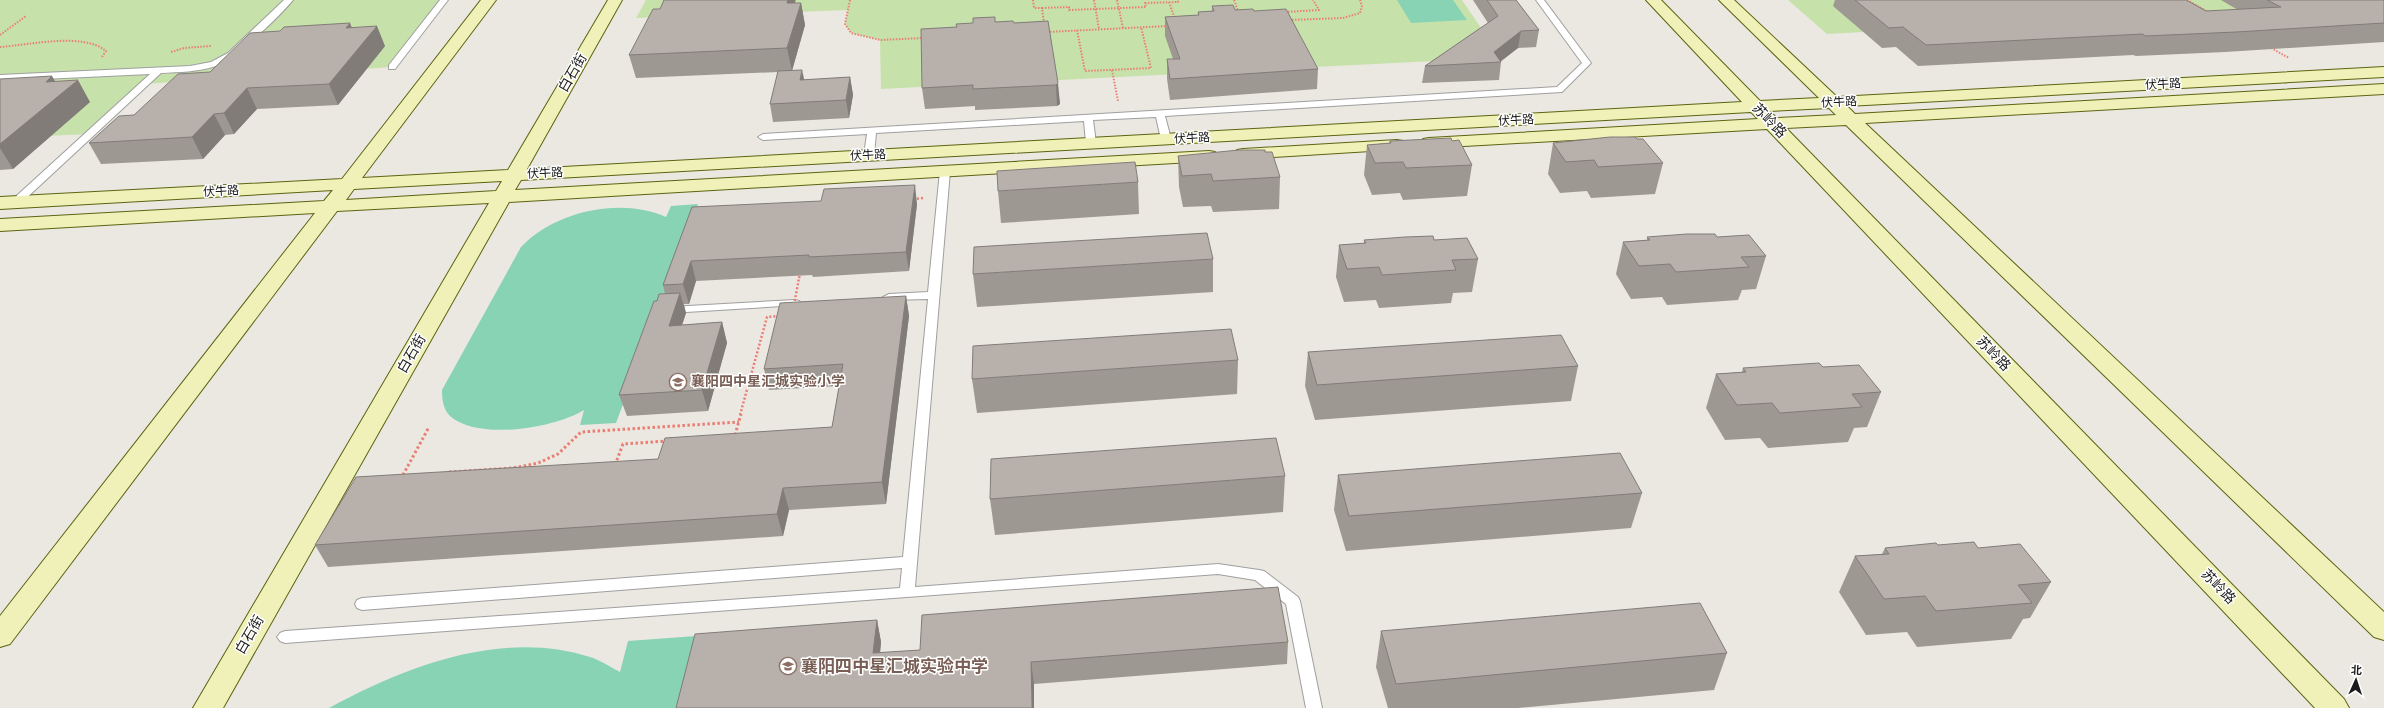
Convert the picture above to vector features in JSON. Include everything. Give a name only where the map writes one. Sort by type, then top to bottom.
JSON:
[{"type":"street","points":[[0,636],[349,184],[488,0]]},
{"type":"street","name":"白石街","points":[[208,708],[615,0]]},
{"type":"street","name":"苏岭路","points":[[1653,0],[2334,708]]},
{"type":"street","points":[[1726,0],[2384,629]]},
{"type":"street","name":"伏牛路","points":[[8,203],[2384,72]]},
{"type":"street","points":[[0,225],[2384,89]]},
{"type":"lane","points":[[0,78],[190,69],[214,64],[231,55],[289,0]]},
{"type":"lane","points":[[392,67],[444,0]]},
{"type":"lane","points":[[763,137],[1559,90],[1587,63],[1540,0]]},
{"type":"lane","points":[[8,203],[158,71]]},
{"type":"lane","points":[[1160,114],[1166,139]]},
{"type":"lane","points":[[1088,118],[1091,143]]},
{"type":"lane","points":[[869,156],[872,131]]},
{"type":"lane","points":[[907,593],[945,171]]},
{"type":"lane","points":[[879,298],[934,295]]},
{"type":"lane","points":[[659,310],[809,302]]},
{"type":"lane","points":[[362,604],[910,562]]},
{"type":"lane","points":[[285,637],[907,593],[1218,569],[1259,575],[1292,601],[1314,708]]},
{"type":"path","points":[[850,0],[845,24],[851,33],[880,40],[927,38]]},
{"type":"path","points":[[1033,0],[1034,8],[1069,7],[1069,10],[1146,7],[1145,3],[1178,2],[1178,0]]},
{"type":"path","points":[[1094,0],[1100,29]]},
{"type":"path","points":[[1117,0],[1123,28]]},
{"type":"path","points":[[1234,0],[1239,14]]},
{"type":"path","points":[[1279,12],[1319,10],[1313,0]]},
{"type":"path","points":[[1288,20],[1343,18],[1360,13],[1362,6],[1360,0]]},
{"type":"path","points":[[2187,0],[2208,12]]},
{"type":"path","points":[[1169,2],[1177,26]]},
{"type":"path","points":[[1042,8],[1045,32],[1170,26]]},
{"type":"path","points":[[0,34],[26,16]]},
{"type":"path","points":[[1077,30],[1085,72],[1150,68],[1141,27]]},
{"type":"path","points":[[0,48],[70,41],[93,42],[103,45],[106,51],[102,57],[104,61]]},
{"type":"path","points":[[168,54],[184,48],[241,46]]},
{"type":"path","points":[[2271,48],[2319,76]]},
{"type":"path","points":[[1112,70],[1121,116]]},
{"type":"path","points":[[905,200],[943,197]]},
{"type":"path","points":[[793,307],[801,270]]},
{"type":"path","points":[[728,436],[735,436],[766,317],[785,315]]},
{"type":"path","points":[[443,472],[530,465],[549,459],[566,448],[582,432],[739,422]]},
{"type":"path","points":[[400,481],[429,427]]},
{"type":"path","points":[[613,471],[623,444],[668,440]]},
{"type":"path","points":[[403,475],[411,475]]},
{"type":"green space","points":[[0,0],[444,0],[392,67],[144,84],[90,134],[0,138]]},
{"type":"green space","points":[[646,0],[1462,0],[1481,28],[1435,61],[881,89],[880,40],[851,33],[845,24],[848,10],[636,18]]},
{"type":"green space","points":[[1397,0],[1453,0],[1467,20],[1411,23]]},
{"type":"green space","points":[[1788,0],[2363,0],[2348,5],[1827,34]]},
{"type":"green space","points":[[698,204],[616,423],[580,425],[584,410],[555,422],[517,429],[497,430],[463,424],[450,416],[443,404],[442,390],[521,247],[535,235],[552,224],[570,216],[589,211],[609,208],[629,208],[648,211],[666,217],[671,206]]},
{"type":"green space","points":[[696,636],[678,708],[329,708],[390,678],[455,656],[489,650],[523,647],[557,649],[594,658],[620,672],[628,641]]},
{"type":"building","points":[[664,0],[788,0],[787,3],[801,3],[787,48],[629,55],[653,9],[660,9]]},
{"type":"building","points":[[1487,0],[1516,0],[1539,30],[1521,31],[1494,52],[1501,62],[1425,66],[1498,16]]},
{"type":"building","points":[[1855,0],[2186,0],[2206,11],[2281,7],[2267,0],[2384,0],[2384,23],[2236,32],[2145,36],[2143,34],[1926,45],[1903,27],[1889,28]]},
{"type":"building","points":[[1233,5],[1235,10],[1253,9],[1254,11],[1286,9],[1318,69],[1170,79],[1167,59],[1180,59],[1165,17],[1199,15],[1198,12],[1214,11],[1212,6]]},
{"type":"building","points":[[995,17],[995,22],[1013,21],[1014,23],[1048,21],[1058,83],[1056,85],[973,89],[973,85],[922,88],[921,29],[957,27],[956,24],[973,23],[973,18]]},
{"type":"building","points":[[350,23],[346,28],[377,26],[329,84],[247,88],[224,113],[214,114],[192,137],[89,143],[119,116],[134,115],[178,74],[210,72],[250,33],[280,31],[284,27]]},
{"type":"building","points":[[802,70],[800,80],[850,77],[846,100],[770,104],[778,71]]},
{"type":"building","points":[[52,76],[46,82],[78,80],[0,144],[0,79]]},
{"type":"building","points":[[1610,137],[1635,137],[1637,139],[1643,139],[1663,163],[1598,167],[1594,160],[1566,162],[1553,143]]},
{"type":"building","points":[[1451,138],[1452,141],[1459,140],[1472,165],[1406,168],[1403,162],[1375,163],[1367,145],[1391,143],[1390,141]]},
{"type":"building","points":[[1239,150],[1265,150],[1265,152],[1272,152],[1280,177],[1213,181],[1211,174],[1182,176],[1178,156]]},
{"type":"building","points":[[1135,162],[1138,182],[998,191],[997,171]]},
{"type":"building","points":[[915,185],[906,252],[691,261],[683,284],[663,285],[692,207],[821,201],[824,189]]},
{"type":"building","points":[[1207,233],[1213,259],[973,274],[974,247]]},
{"type":"building","points":[[1687,234],[1715,234],[1717,237],[1749,235],[1766,256],[1741,257],[1749,267],[1676,272],[1670,264],[1639,266],[1623,242],[1650,240],[1647,237]]},
{"type":"building","points":[[1433,236],[1434,240],[1467,238],[1478,259],[1452,260],[1456,270],[1382,275],[1379,267],[1347,269],[1339,245],[1366,243],[1364,240]]},
{"type":"building","points":[[680,293],[669,326],[722,322],[702,390],[619,395],[654,301],[657,301],[659,294]]},
{"type":"building","points":[[906,296],[882,482],[783,488],[777,514],[315,545],[356,477],[658,459],[665,438],[832,427],[843,364],[764,369],[780,303]]},
{"type":"building","points":[[1231,329],[1238,360],[972,379],[973,346]]},
{"type":"building","points":[[1561,335],[1578,366],[1317,385],[1308,352]]},
{"type":"building","points":[[1819,363],[1823,367],[1859,365],[1881,392],[1852,394],[1862,407],[1780,413],[1772,403],[1737,405],[1716,374],[1746,372],[1743,368]]},
{"type":"building","points":[[1276,438],[1285,476],[990,499],[991,459]]},
{"type":"building","points":[[1620,453],[1642,493],[1349,516],[1338,475]]},
{"type":"building","points":[[1974,542],[1978,548],[2020,544],[2051,582],[2018,585],[2032,603],[1936,611],[1925,596],[1884,599],[1855,556],[1889,554],[1885,548],[1936,543],[1938,545]]},
{"type":"building","points":[[1278,587],[1288,642],[1031,662],[1032,708],[676,708],[695,634],[877,620],[873,653],[920,650],[922,615]]},
{"type":"building","points":[[1700,603],[1727,653],[1396,684],[1381,631]]},
{"type":"place","name":"襄阳四中星汇城实验小学","points":[[678,382]]},
{"type":"place","name":"襄阳四中星汇城实验中学","points":[[788,666]]}]
